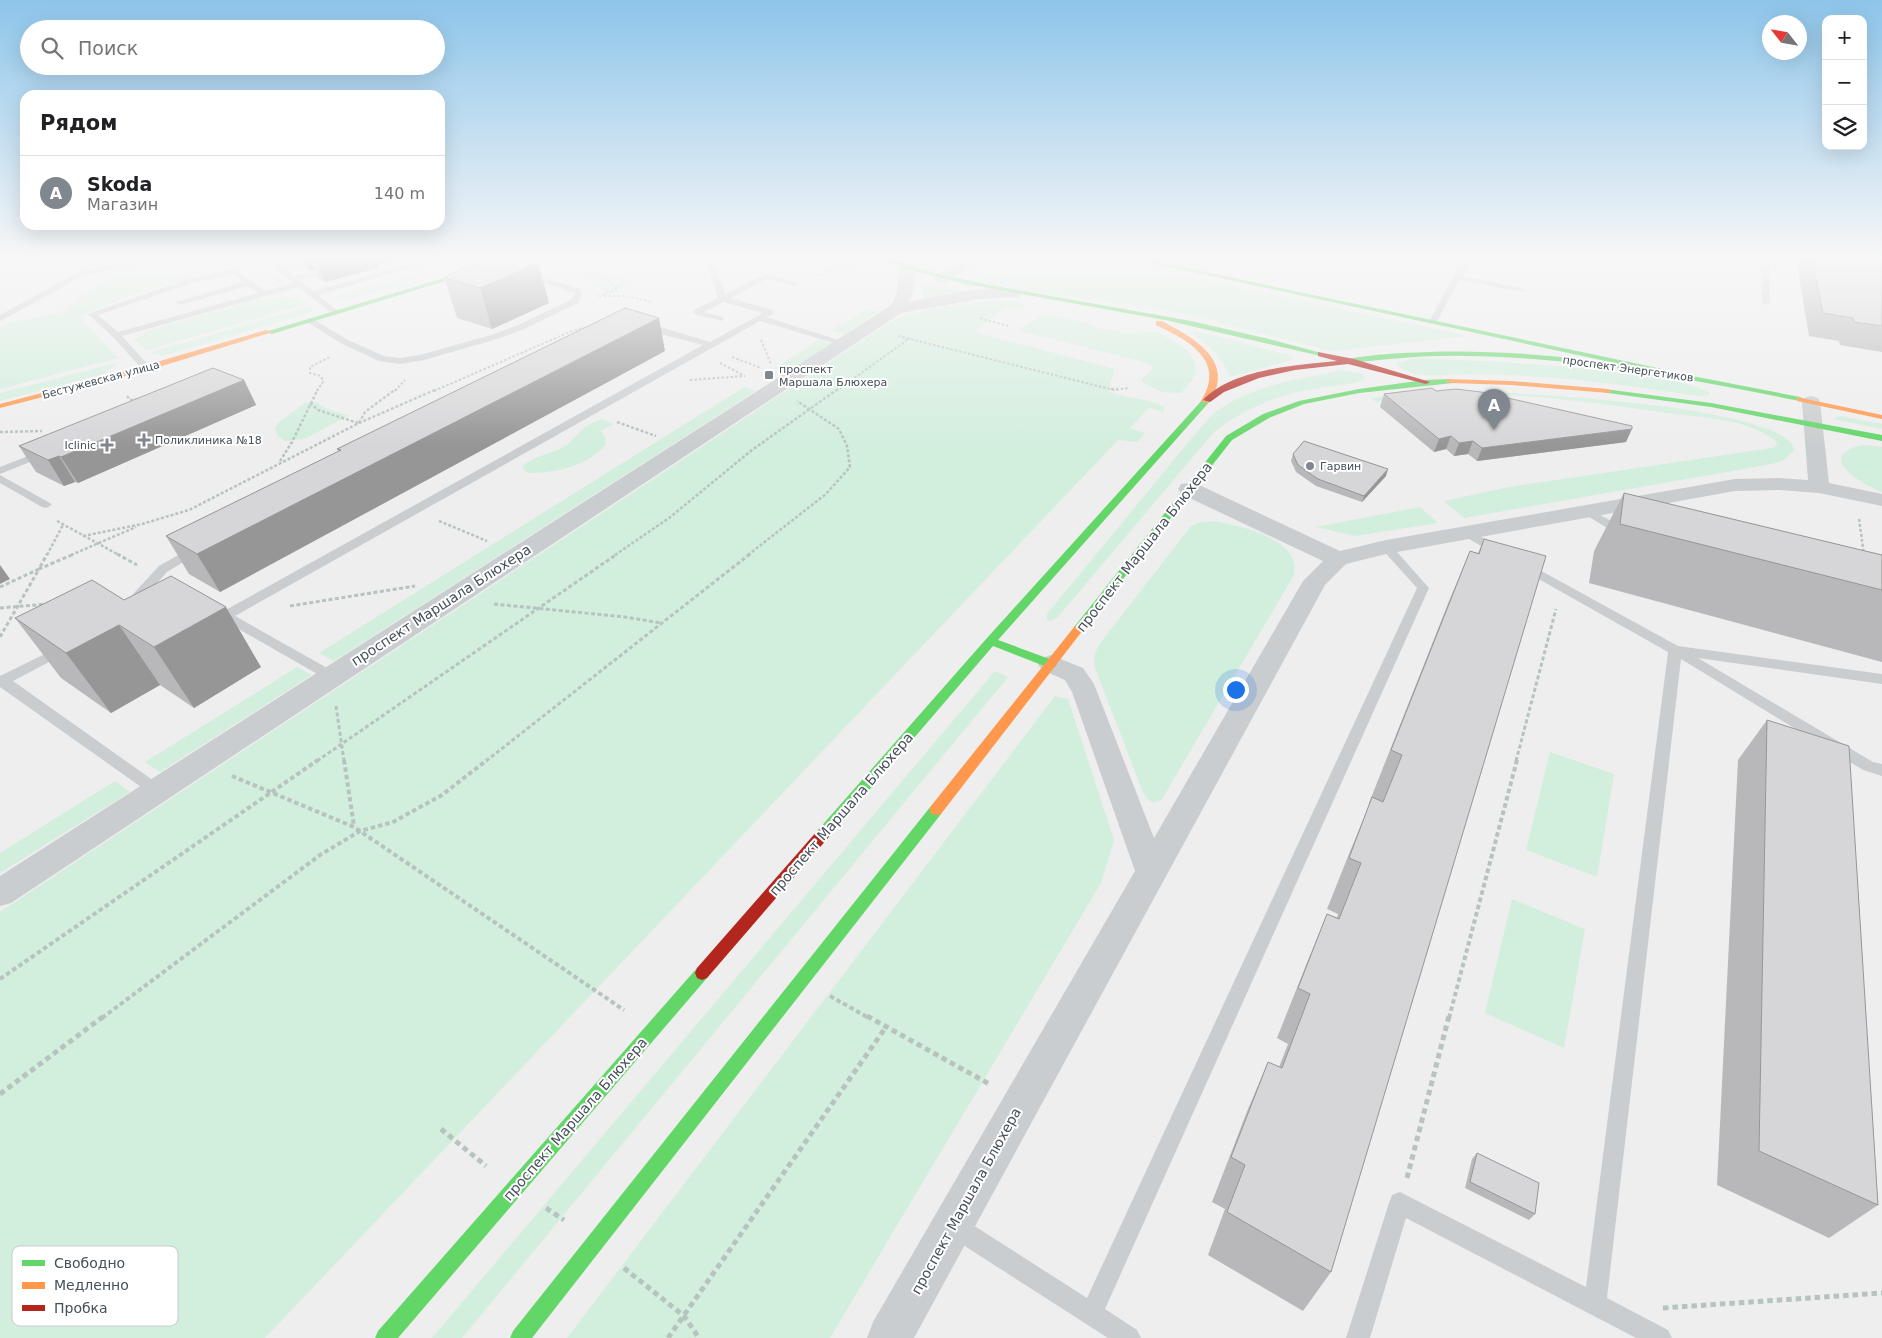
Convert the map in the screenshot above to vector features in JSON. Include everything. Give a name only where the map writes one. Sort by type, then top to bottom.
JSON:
[{"type":"main road","name":"Бестужевская улица","points":[[0,406],[146,368],[307,320]]},
{"type":"main road","points":[[1156,320],[1204,353],[1210,364],[1214,385],[1205,401]]},
{"type":"main road","points":[[1183,320],[1426,382]]},
{"type":"main road","points":[[1426,320],[1697,378],[1716,387],[1723,393],[1723,398],[1717,401],[1696,402]]},
{"type":"main road","name":"проспект Энергетиков","points":[[1342,360],[1422,353],[1494,354],[1576,361],[1697,378],[1882,417]]},
{"type":"main road","name":"проспект Маршала Блюхера","points":[[385,1338],[991,641],[1205,401],[1226,388],[1248,380],[1342,360]]},
{"type":"main road","name":"проспект Энергетиков","points":[[1426,382],[1500,382],[1559,386],[1696,402],[1882,438]]},
{"type":"main road","name":"проспект Маршала Блюхера","points":[[520,1338],[1229,438],[1250,422],[1272,410],[1324,395],[1426,382]]},
{"type":"main road","points":[[991,641],[1051,664]]},
{"type":"street","name":"проспект Маршала Блюхера","points":[[0,893],[451,598],[769,379],[844,342],[877,320]]},
{"type":"street","points":[[1811,402],[1819,487]]},
{"type":"street","points":[[1588,511],[1735,485],[1779,484],[1819,487],[1882,500]]},
{"type":"street","points":[[1189,489],[1338,559]]},
{"type":"street","name":"проспект Маршала Блюхера","points":[[889,1338],[954,1226],[1315,581],[1338,559],[1386,547],[1468,534],[1588,511]]},
{"type":"street","points":[[1051,664],[1074,674],[1085,691],[1151,871]]},
{"type":"lane","points":[[99,320],[116,335],[146,368]]},
{"type":"lane","points":[[116,335],[168,320]]},
{"type":"lane","points":[[309,320],[325,331],[382,359],[400,361],[421,358],[521,327],[535,320]]},
{"type":"lane","points":[[200,619],[225,616],[755,320]]},
{"type":"lane","points":[[758,320],[844,342]]},
{"type":"lane","points":[[631,332],[644,327],[657,329],[706,348]]},
{"type":"lane","points":[[0,471],[60,447]]},
{"type":"lane","points":[[0,478],[46,505]]},
{"type":"lane","points":[[1588,511],[1611,526],[1640,533]]},
{"type":"lane","points":[[1468,534],[1675,650],[1868,766],[1882,770]]},
{"type":"lane","points":[[151,606],[139,595],[163,569],[180,557],[206,544]]},
{"type":"lane","points":[[1091,1314],[1423,588],[1386,547]]},
{"type":"lane","points":[[225,616],[331,676]]},
{"type":"lane","points":[[72,644],[1,681],[156,790]]},
{"type":"lane","points":[[1675,650],[1882,679]]},
{"type":"lane","points":[[1595,1304],[1675,650]]},
{"type":"lane","points":[[1358,1338],[1400,1203],[1660,1338]]},
{"type":"lane","points":[[954,1226],[1129,1338]]},
{"type":"path","points":[[756,320],[771,364]]},
{"type":"path","points":[[83,536],[142,524],[189,510],[359,424],[572,331],[599,324]]},
{"type":"path","points":[[521,327],[533,331],[631,332]]},
{"type":"path","points":[[866,328],[1114,390],[1128,388]]},
{"type":"path","points":[[0,979],[669,518],[752,450],[910,338]]},
{"type":"path","points":[[279,463],[288,451],[312,396],[323,382],[321,376],[310,373],[310,367],[322,360],[356,347]]},
{"type":"path","points":[[706,348],[750,378]]},
{"type":"path","points":[[0,1094],[320,855],[360,831],[393,822],[442,795],[826,494],[850,466],[847,446],[839,429],[769,379],[706,348]]},
{"type":"path","points":[[359,424],[366,412],[401,386],[421,358]]},
{"type":"path","points":[[123,392],[130,400],[139,399]]},
{"type":"path","points":[[310,403],[318,410],[359,424]]},
{"type":"path","points":[[590,413],[656,436]]},
{"type":"path","points":[[46,505],[40,511],[83,536],[147,571],[163,569]]},
{"type":"path","points":[[415,510],[487,541]]},
{"type":"path","points":[[1858,511],[1865,564]]},
{"type":"path","points":[[0,587],[142,524]]},
{"type":"path","points":[[0,637],[63,525]]},
{"type":"path","points":[[282,607],[415,586]]},
{"type":"path","points":[[1400,1203],[1562,587]]},
{"type":"path","points":[[451,598],[536,609],[625,617],[662,623]]},
{"type":"path","points":[[0,608],[56,603]]},
{"type":"path","points":[[331,676],[354,827]]},
{"type":"path","points":[[199,762],[354,827],[652,1030]]},
{"type":"path","points":[[802,980],[1022,1103]]},
{"type":"path","points":[[668,1338],[886,1027]]},
{"type":"path","points":[[594,1244],[684,1316],[700,1338]]},
{"type":"path","points":[[1654,1308],[1882,1293]]},
{"type":"green space","points":[[82,320],[118,358],[0,389],[0,327],[13,322]]},
{"type":"green space","points":[[184,320],[249,320],[146,350],[134,340],[147,331]]},
{"type":"green space","points":[[261,320],[284,320],[162,356],[149,353]]},
{"type":"green space","points":[[848,320],[865,320],[845,334],[830,331]]},
{"type":"green space","points":[[989,320],[974,332],[1115,369],[1108,391],[1157,404],[1164,407],[1164,412],[1149,408],[1130,428],[1145,433],[1137,442],[1118,440],[265,1338],[0,1338],[0,912],[890,322]]},
{"type":"green space","points":[[1032,320],[1077,320],[1099,328],[1125,333],[1157,332],[1187,350],[1194,361],[1196,371],[1192,380],[1181,393],[1162,392],[1142,382],[1142,379],[1154,368],[1147,363],[1020,331],[1022,327]]},
{"type":"green space","points":[[1210,320],[1395,320],[1468,336],[1332,351]]},
{"type":"green space","points":[[1196,331],[1289,355],[1294,359],[1230,377],[1223,363],[1214,352],[1191,333]]},
{"type":"green space","points":[[820,339],[831,344],[788,371],[775,368]]},
{"type":"green space","points":[[1416,358],[1520,363],[1646,376],[1690,385],[1710,393],[1709,395],[1697,396],[1610,384],[1493,374],[1420,374],[1403,370],[1397,365],[1397,363]]},
{"type":"green space","points":[[120,362],[103,374],[0,401],[0,393]]},
{"type":"green space","points":[[1341,370],[1363,374],[1365,377],[1363,380],[1339,386],[1306,390],[1264,403],[1243,413],[1214,432],[1057,618],[1050,621],[1047,619],[1047,614],[1201,427],[1215,413],[1231,402],[1261,389]]},
{"type":"green space","points":[[744,387],[756,391],[334,661],[319,653]]},
{"type":"green space","points":[[1487,392],[1601,399],[1706,413],[1750,423],[1781,435],[1794,450],[1784,460],[1772,464],[1464,518],[1444,501],[1509,487],[1772,448],[1777,445],[1776,441],[1764,433],[1738,423],[1575,401],[1482,394],[1421,396],[1376,402],[1370,398],[1414,393]]},
{"type":"green space","points":[[317,402],[332,411],[350,415],[304,439],[285,441],[277,435],[275,428],[279,422],[305,403]]},
{"type":"green space","points":[[1840,416],[1882,424],[1882,429],[1833,419]]},
{"type":"green space","points":[[602,419],[614,424],[601,431],[605,437],[606,444],[590,458],[571,467],[549,472],[528,473],[522,467],[536,458],[564,447],[586,426]]},
{"type":"green space","points":[[1863,445],[1882,447],[1882,492],[1853,476],[1842,462],[1842,455],[1849,450]]},
{"type":"green space","points":[[1420,507],[1438,523],[1355,536],[1316,527]]},
{"type":"green space","points":[[1213,521],[1260,533],[1282,545],[1294,563],[1294,575],[1162,799],[1154,802],[1149,800],[1143,792],[1095,668],[1094,657],[1098,646],[1191,526],[1201,522]]},
{"type":"green space","points":[[297,667],[312,675],[160,772],[145,762]]},
{"type":"green space","points":[[995,671],[1008,677],[462,1338],[432,1338]]},
{"type":"green space","points":[[1055,696],[1068,699],[1114,840],[1101,883],[830,1338],[567,1338]]},
{"type":"green space","points":[[1550,752],[1614,774],[1597,877],[1526,850]]},
{"type":"green space","points":[[115,781],[130,792],[0,873],[0,853]]},
{"type":"green space","points":[[1512,899],[1585,929],[1564,1048],[1485,1013]]},
{"type":"building","points":[[600,320],[654,320],[197,554],[166,536],[341,450],[337,449]]},
{"type":"building","points":[[1854,320],[1882,320],[1882,326]]},
{"type":"building","points":[[213,368],[244,380],[61,457],[48,460],[19,446]]},
{"type":"building","points":[[1432,388],[1436,391],[1456,389],[1481,392],[1632,426],[1632,429],[1482,448],[1473,441],[1459,443],[1451,436],[1439,439],[1384,394]]},
{"type":"building","points":[[1304,441],[1388,469],[1364,496],[1318,479],[1298,465],[1293,454]]},
{"type":"building","points":[[1624,493],[1882,555],[1882,590],[1620,524]]},
{"type":"building","points":[[1484,539],[1546,556],[1331,1272],[1227,1212],[1245,1165],[1231,1157],[1268,1062],[1282,1068],[1310,994],[1298,988],[1327,914],[1339,919],[1361,863],[1349,858],[1372,797],[1383,802],[1402,755],[1391,750],[1470,551],[1479,554]]},
{"type":"building","points":[[171,576],[226,607],[154,647],[119,625],[66,653],[15,618],[92,580],[124,600]]},
{"type":"building","points":[[1767,720],[1849,746],[1878,1205],[1759,1151]]},
{"type":"building","points":[[1477,1153],[1539,1183],[1535,1214],[1470,1182]]},
{"type":"traffic: fast","points":[[269,332],[308,320]]},
{"type":"traffic: fast","points":[[1176,320],[1321,354]]},
{"type":"traffic: fast","points":[[1424,320],[1662,371]]},
{"type":"traffic: fast","points":[[1351,361],[1407,355],[1464,353],[1520,355],[1577,360],[1633,368],[1800,399]]},
{"type":"traffic: fast","points":[[1079,628],[1229,438],[1266,416],[1284,408],[1320,398],[1424,382],[1450,381]]},
{"type":"traffic: fast","points":[[1608,391],[1711,405],[1882,438]]},
{"type":"traffic: fast","points":[[823,834],[991,641],[1207,400]]},
{"type":"traffic: fast","points":[[991,641],[1051,664]]},
{"type":"traffic: fast","points":[[520,1338],[936,810]]},
{"type":"traffic: fast","points":[[385,1338],[702,973]]},
{"type":"traffic: slow","points":[[1159,323],[1197,346],[1210,363],[1214,372],[1214,383],[1205,401]]},
{"type":"traffic: slow","points":[[0,406],[146,368],[269,332]]},
{"type":"traffic: slow","points":[[1450,381],[1511,383],[1608,391]]},
{"type":"traffic: slow","points":[[1800,399],[1882,417]]},
{"type":"traffic: slow","points":[[936,810],[1079,628]]},
{"type":"traffic: jam","points":[[1321,354],[1426,382]]},
{"type":"traffic: jam","points":[[1207,400],[1221,390],[1256,376],[1295,368],[1351,361]]},
{"type":"traffic: jam","points":[[702,973],[823,834]]},
{"type":"place","name":"проспект Маршала Блюхера","points":[[769,375]]},
{"type":"place","name":"Skoda","points":[[1494,430]]},
{"type":"place","name":"Поликлиника №18","points":[[144,440]]},
{"type":"place","name":"Iclinic","points":[[107,445]]},
{"type":"place","name":"Гарвин","points":[[1310,466]]}]
